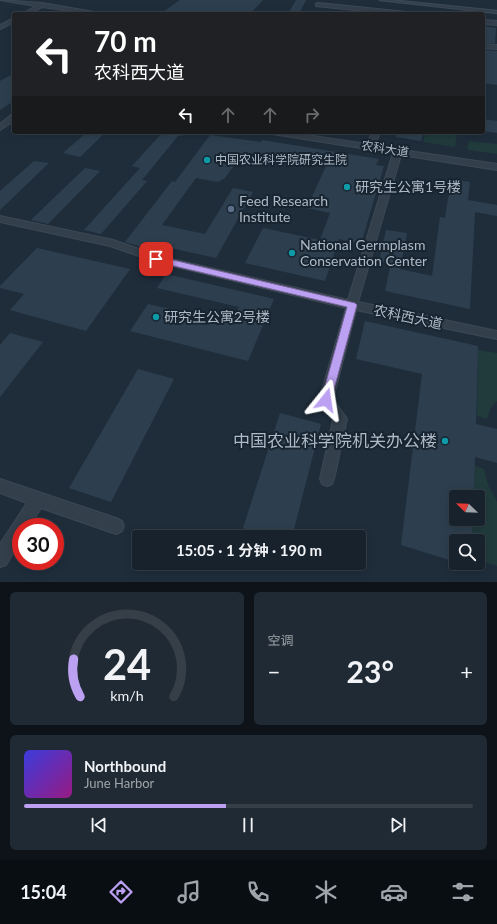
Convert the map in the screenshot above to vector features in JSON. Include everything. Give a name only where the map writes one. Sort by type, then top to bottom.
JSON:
[{"type":"street","points":[[2,0],[89,12]]},
{"type":"street","points":[[29,12],[42,5]]},
{"type":"street","points":[[318,5],[387,12]]},
{"type":"street","points":[[0,27],[12,21]]},
{"type":"street","points":[[485,22],[497,23]]},
{"type":"street","points":[[485,46],[497,48]]},
{"type":"street","points":[[0,128],[12,119]]},
{"type":"street","name":"农科大道","points":[[285,134],[497,168]]},
{"type":"street","points":[[370,147],[375,134]]},
{"type":"street","points":[[327,479],[340,419],[326,400],[352,305],[398,151]]},
{"type":"street","name":"农科西大道","points":[[0,219],[113,243],[156,259],[352,305],[497,335]]},
{"type":"street","points":[[0,486],[116,526]]},
{"type":"street","points":[[0,559],[38,499]]},
{"type":"lane","points":[[381,0],[497,12]]},
{"type":"green space","points":[[425,134],[457,134],[455,147],[423,142]]},
{"type":"green space","points":[[469,141],[497,144],[497,154],[469,150],[467,148]]},
{"type":"green space","points":[[478,350],[497,353],[497,401],[491,407],[487,419],[477,416]]},
{"type":"green space","points":[[475,466],[484,469],[487,482],[497,502],[497,566],[485,562],[485,534],[472,534],[473,526],[485,526],[485,490],[474,490]]},
{"type":"building","points":[[180,0],[263,0],[252,12],[163,12]]},
{"type":"building","points":[[296,0],[306,0],[300,12],[289,12]]},
{"type":"building","points":[[485,26],[496,28],[495,43],[485,43]]},
{"type":"building","points":[[485,50],[497,51],[497,85],[485,83]]},
{"type":"building","points":[[12,74],[12,102],[0,110],[0,81]]},
{"type":"building","points":[[485,119],[497,121],[497,133],[485,131]]},
{"type":"building","points":[[85,134],[104,134],[80,157],[63,153]]},
{"type":"building","points":[[161,134],[178,136],[142,180],[147,181],[101,234],[84,230],[140,168],[132,166]]},
{"type":"building","points":[[396,134],[423,134],[421,141],[396,137]]},
{"type":"building","points":[[210,135],[261,142],[262,140],[379,159],[376,165],[384,166],[361,244],[339,239],[325,281],[245,263],[263,228],[320,240],[330,213],[307,208],[326,166],[245,152],[241,155],[225,178],[218,182],[196,178],[162,225],[205,234],[233,188],[253,192],[216,258],[148,243],[145,248],[125,242],[172,181],[175,182]]},
{"type":"building","points":[[34,161],[49,163],[0,210],[0,191]]},
{"type":"building","points":[[85,168],[100,171],[48,224],[31,220]]},
{"type":"building","points":[[451,179],[470,182],[468,200],[497,205],[497,216],[475,212],[470,309],[385,291],[391,263],[379,261],[386,230],[407,233],[400,269],[432,276],[440,217],[445,218]]},
{"type":"building","points":[[37,248],[130,269],[86,331],[10,310],[24,294],[0,288],[0,286]]},
{"type":"building","name":"研究生公寓2号楼","points":[[166,274],[274,299],[248,361],[130,331],[148,304],[170,309],[166,315],[206,325],[209,318],[231,323],[239,307],[157,288]]},
{"type":"building","name":"中国农业科学院机关办公楼","points":[[365,321],[478,346],[476,424],[497,429],[497,463],[475,457],[474,490],[449,490],[449,526],[473,526],[472,534],[449,534],[449,560],[401,545],[422,374],[356,359]]},
{"type":"building","points":[[10,333],[43,342],[0,397],[0,345]]},
{"type":"building","points":[[138,369],[174,379],[111,502],[69,488]]},
{"type":"building","points":[[280,413],[321,424],[294,530],[249,530],[243,528]]},
{"type":"place","name":"中国农业科学院研究生院","points":[[207,160]]},
{"type":"place","name":"研究生公寓1号楼","points":[[347,187]]},
{"type":"place","name":"Feed Research Institute","points":[[231,209]]},
{"type":"place","name":"National Germplasm Conservation Center","points":[[292,253]]},
{"type":"place","name":"研究生公寓2号楼","points":[[156,317]]},
{"type":"place","name":"中国农业科学院机关办公楼","points":[[445,441]]},
{"type":"route","points":[[156,259],[352,305],[326,400]]}]
